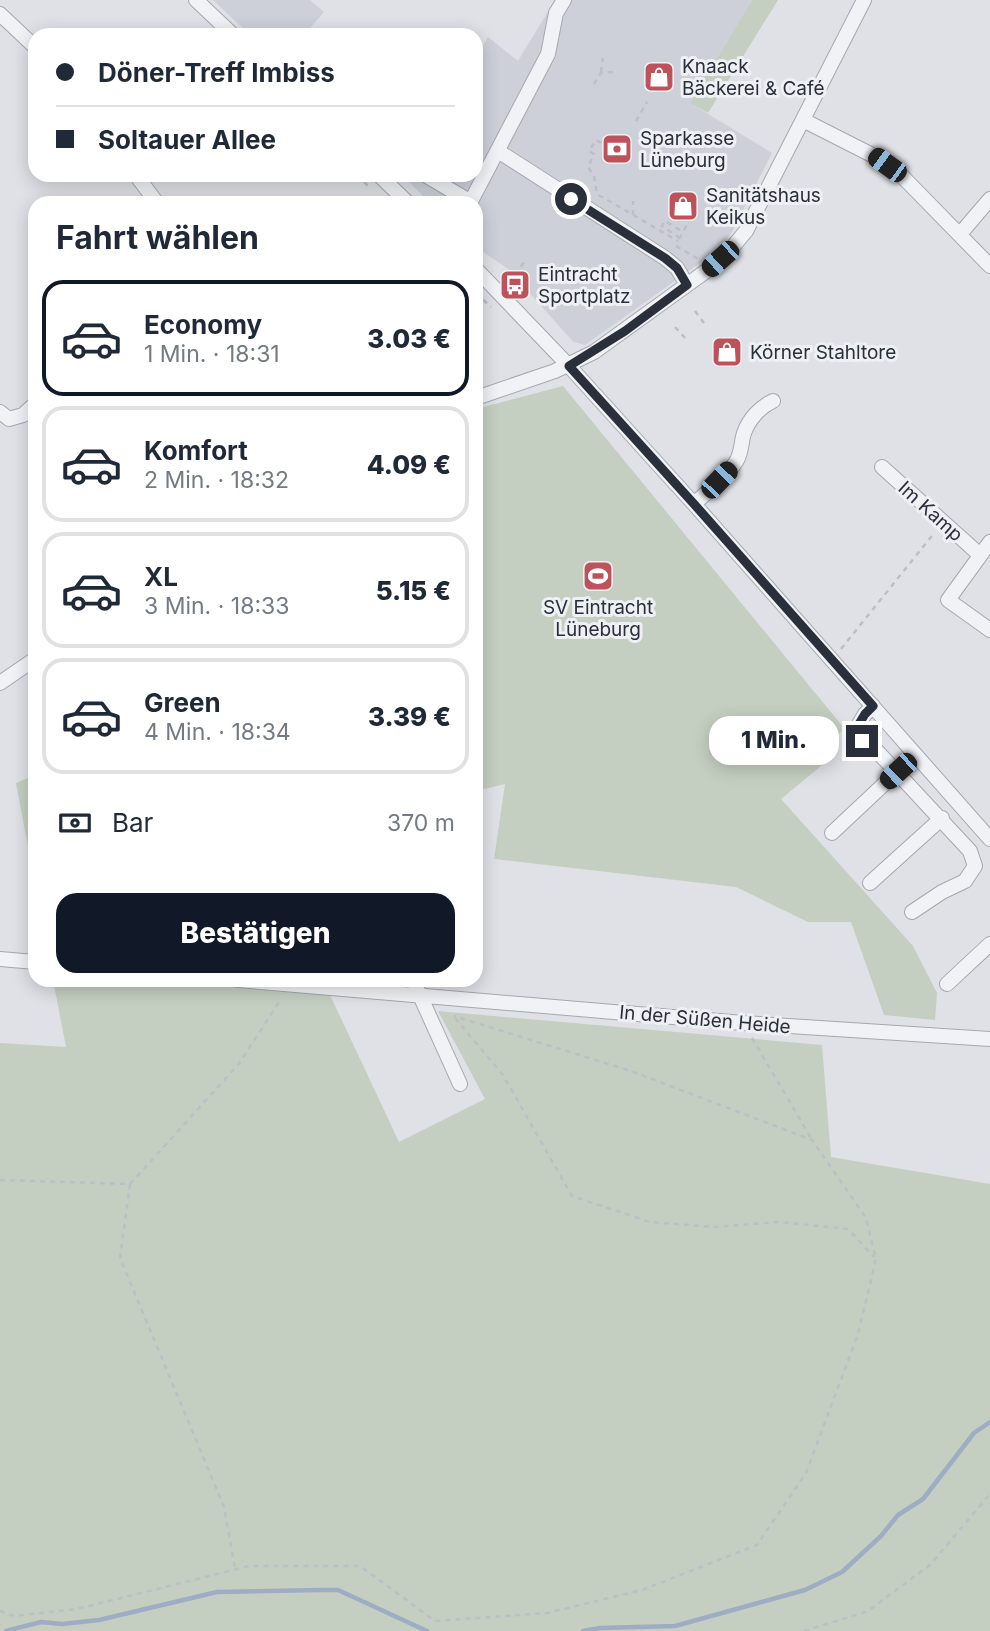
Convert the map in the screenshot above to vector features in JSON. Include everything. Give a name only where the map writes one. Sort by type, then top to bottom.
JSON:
[{"type":"street","points":[[196,0],[226,28]]},
{"type":"street","points":[[483,178],[548,54],[556,13],[564,0]]},
{"type":"street","points":[[483,396],[510,389],[569,366],[615,338],[732,249],[746,231],[864,0]]},
{"type":"street","points":[[0,14],[28,40]]},
{"type":"street","points":[[803,120],[874,156],[900,174],[990,266]]},
{"type":"street","points":[[498,151],[665,258],[677,268],[687,285]]},
{"type":"street","points":[[386,182],[401,196]]},
{"type":"street","points":[[437,182],[460,196]]},
{"type":"street","points":[[960,234],[990,199]]},
{"type":"street","points":[[483,276],[569,366],[694,504],[990,839]]},
{"type":"street","points":[[694,504],[737,460],[744,433],[751,420],[758,411],[773,401]]},
{"type":"street","points":[[0,412],[9,419],[23,415],[28,410]]},
{"type":"street","name":"Im Kamp","points":[[882,467],[979,555]]},
{"type":"street","name":"Im Kamp","points":[[990,542],[948,600],[990,630]]},
{"type":"street","points":[[0,683],[28,664]]},
{"type":"street","points":[[873,706],[856,729],[862,741],[875,749],[898,771],[942,818],[970,851],[975,866],[965,881],[942,892],[912,912]]},
{"type":"street","points":[[832,833],[898,771]]},
{"type":"street","points":[[870,883],[942,818]]},
{"type":"street","points":[[947,984],[990,944]]},
{"type":"street","points":[[0,959],[28,961]]},
{"type":"street","name":"In der Süßen Heide","points":[[317,987],[743,1023],[990,1039]]},
{"type":"street","points":[[416,987],[460,1084]]},
{"type":"path","points":[[594,83],[601,73],[603,58]]},
{"type":"path","points":[[601,73],[613,72]]},
{"type":"path","points":[[636,121],[647,102]]},
{"type":"path","points":[[601,143],[596,140],[589,151],[594,154],[588,167],[598,188],[597,194],[679,239]]},
{"type":"path","points":[[633,201],[633,215]]},
{"type":"path","points":[[679,239],[662,226],[665,221],[683,232]]},
{"type":"path","points":[[687,225],[676,246],[703,262],[709,269]]},
{"type":"path","points":[[514,277],[525,261]]},
{"type":"path","points":[[695,311],[704,323]]},
{"type":"path","points":[[675,327],[687,340]]},
{"type":"path","points":[[832,660],[943,522]]},
{"type":"path","points":[[236,1569],[224,1507],[120,1258],[130,1184],[238,1065],[290,987]]},
{"type":"path","points":[[812,1140],[631,1071],[454,1016],[503,1075],[572,1196],[650,1222],[714,1227],[778,1222],[848,1229],[876,1259]]},
{"type":"path","points":[[0,1612],[14,1616],[77,1609],[249,1566],[360,1566],[435,1621],[547,1613],[642,1590],[757,1545],[806,1473],[858,1334],[876,1259],[866,1219],[812,1140],[743,1023]]},
{"type":"path","points":[[0,1180],[130,1184]]},
{"type":"path","points":[[804,1631],[868,1611],[930,1565],[990,1494]]},
{"type":"shaded area","points":[[213,0],[310,0],[324,12],[310,28],[243,28]]},
{"type":"shaded area","points":[[555,0],[752,0],[690,103],[772,153],[732,232],[718,250],[585,345],[574,342],[508,269],[483,252],[483,196],[423,196],[409,182],[483,182],[483,45],[488,37],[518,61]]},
{"type":"green space","points":[[752,0],[778,0],[708,113],[690,103]]},
{"type":"green space","name":"SV Eintracht Lüneburg","points":[[563,386],[844,728],[833,742],[833,756],[781,799],[913,946],[937,993],[935,1020],[884,1015],[851,922],[808,922],[736,887],[494,859],[505,784],[483,789],[483,407]]},
{"type":"green space","points":[[28,778],[28,847],[16,783]]},
{"type":"green space","points":[[54,987],[326,987],[399,1142],[485,1099],[438,1011],[822,1045],[831,1157],[990,1184],[990,1631],[0,1631],[0,1043],[66,1047]]},
{"type":"waterway","points":[[583,1631],[675,1626],[805,1590],[842,1572],[881,1536],[898,1515],[923,1499],[974,1433],[990,1422]]},
{"type":"waterway","points":[[6,1631],[41,1622],[62,1624],[99,1620],[217,1592],[320,1590],[338,1590],[427,1631]]},
{"type":"place","name":"Knaack Bäckerei & Café","points":[[659,77]]},
{"type":"place","name":"Sparkasse Lüneburg","points":[[617,149]]},
{"type":"place","name":"Sanitätshaus Keikus","points":[[683,206]]},
{"type":"place","name":"Eintracht Sportplatz","points":[[515,285]]},
{"type":"place","name":"Körner Stahltore","points":[[727,352]]},
{"type":"place","name":"SV Eintracht Lüneburg","points":[[598,576]]},
{"type":"route","points":[[571,199],[665,258],[677,268],[687,285],[625,331],[569,366],[873,706],[856,729],[862,741]]}]
